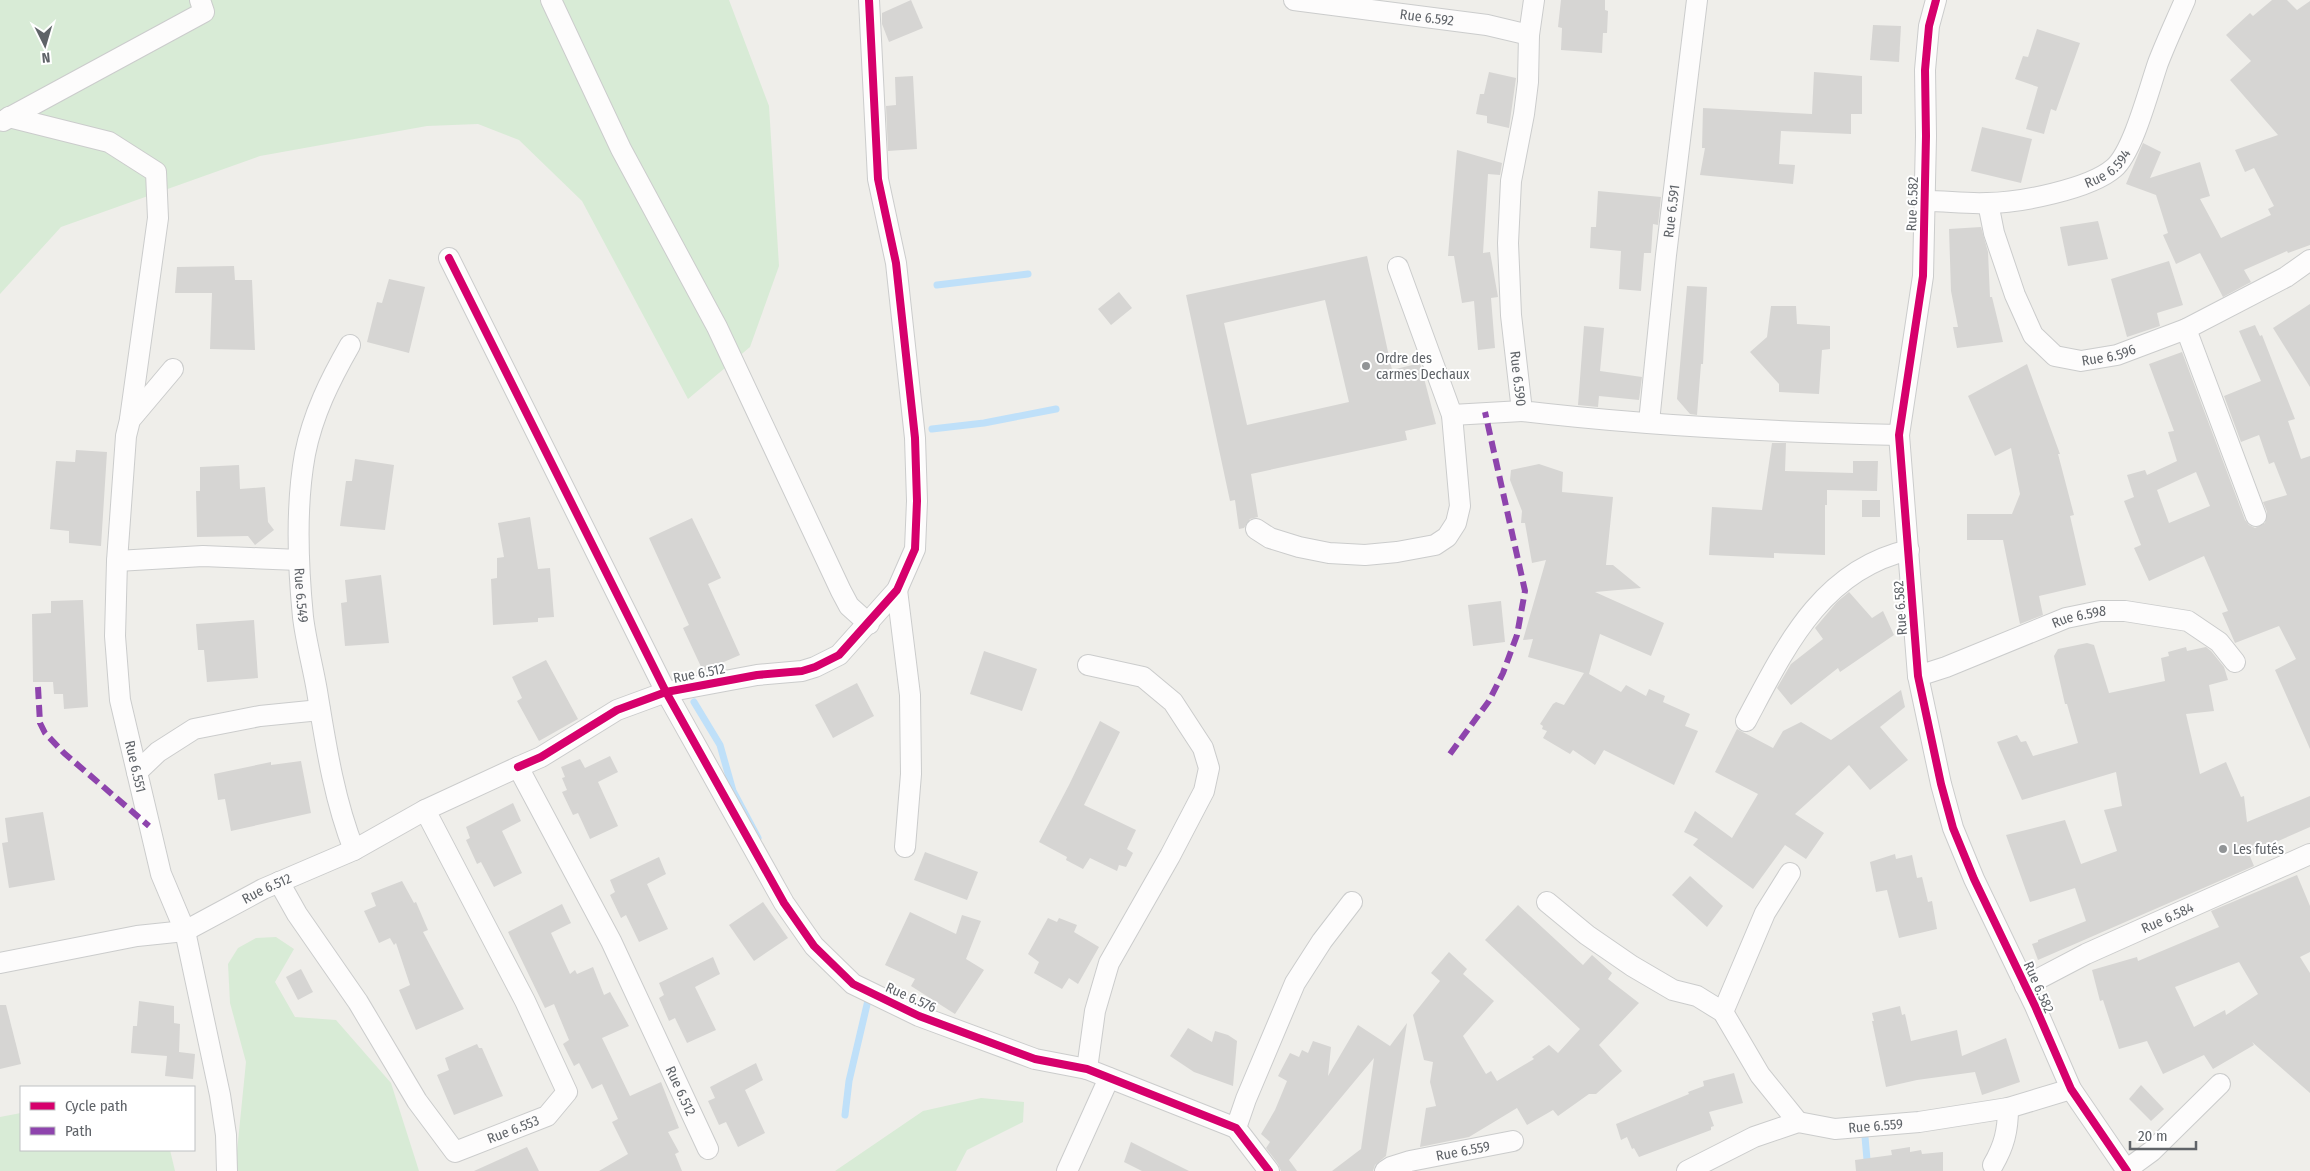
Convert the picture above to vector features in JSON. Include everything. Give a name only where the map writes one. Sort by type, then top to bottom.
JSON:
[{"type":"street","points":[[5,120],[204,12],[200,0]]},
{"type":"street","points":[[551,0],[621,149],[716,326],[841,591],[849,606],[869,624]]},
{"type":"street","points":[[869,0],[878,179],[896,263],[915,438],[918,501],[915,549],[897,590],[910,695],[911,774],[906,847]]},
{"type":"street","name":"Rue 6.592","points":[[1294,0],[1487,25],[1529,35]]},
{"type":"street","name":"Rue 6.590","points":[[1534,0],[1529,35],[1528,82],[1511,181],[1508,243],[1511,315],[1522,411],[1594,420],[1649,422],[1776,432],[1899,435]]},
{"type":"street","name":"Rue 6.591","points":[[1649,422],[1666,255],[1697,0]]},
{"type":"street","name":"Rue 6.582","points":[[1936,0],[1929,26],[1925,70],[1926,201],[1922,276],[1899,435],[1918,676],[1940,784],[1953,828],[1974,878],[2025,986],[2070,1089],[2126,1170]]},
{"type":"street","name":"Rue 6.594","points":[[1926,201],[1988,203],[2020,200],[2062,191],[2096,180],[2115,168],[2127,150],[2159,61],[2185,0]]},
{"type":"street","points":[[5,120],[109,142],[156,172],[158,218],[130,420]]},
{"type":"street","name":"Rue 6.596","points":[[1988,203],[1994,233],[2015,295],[2033,335],[2054,356],[2081,360],[2117,356],[2186,329],[2286,277],[2310,260]]},
{"type":"street","name":"Rue 6.576","points":[[449,258],[666,692],[784,902],[814,946],[853,984],[919,1016],[1035,1059],[1087,1069],[1236,1128]]},
{"type":"street","points":[[1256,529],[1270,538],[1299,547],[1329,553],[1365,554],[1389,553],[1435,545],[1447,538],[1456,523],[1460,506],[1452,415],[1398,267]]},
{"type":"street","points":[[2186,329],[2256,516]]},
{"type":"street","name":"Rue 6.549","points":[[350,345],[328,383],[305,454],[300,507],[299,560],[304,618],[330,774],[343,822],[354,850]]},
{"type":"street","name":"Rue 6.551","points":[[172,369],[130,420],[126,436],[117,561],[115,636],[120,700],[161,874],[185,931],[220,1095],[226,1135],[227,1171]]},
{"type":"street","points":[[1452,415],[1522,411]]},
{"type":"street","points":[[1746,721],[1781,654],[1824,596],[1856,570],[1891,554],[1909,550]]},
{"type":"street","points":[[117,561],[203,556],[299,560]]},
{"type":"street","name":"Rue 6.512","points":[[0,963],[137,936],[185,931],[278,882],[354,850],[425,810],[548,754],[617,710],[666,692],[757,675],[802,672],[816,667],[839,655],[869,624],[897,590]]},
{"type":"street","name":"Rue 6.598","points":[[1918,676],[2066,618],[2100,611],[2125,611],[2188,621],[2219,642],[2234,662]]},
{"type":"street","points":[[1087,1069],[1095,1012],[1109,963],[1200,799],[1204,791],[1209,768],[1203,748],[1188,723],[1172,702],[1143,677],[1088,665]]},
{"type":"street","points":[[137,772],[158,752],[194,729],[260,716],[320,710]]},
{"type":"street","name":"Rue 6.512","points":[[518,767],[611,941],[708,1149]]},
{"type":"street","name":"Rue 6.553","points":[[278,882],[358,1002],[417,1101],[455,1152],[547,1116],[567,1092],[525,1001],[425,810]]},
{"type":"street","name":"Rue 6.584","points":[[2025,986],[2086,954],[2310,854]]},
{"type":"street","points":[[1723,1012],[1765,913],[1790,873]]},
{"type":"street","points":[[1269,1171],[1236,1128],[1246,1099],[1295,983],[1322,941],[1352,902]]},
{"type":"street","points":[[1547,902],[1586,935],[1632,966],[1673,990],[1697,996],[1723,1012],[1760,1075],[1798,1122],[1754,1137],[1687,1171]]},
{"type":"street","points":[[1066,1171],[1109,1078]]},
{"type":"street","points":[[2126,1170],[2152,1151],[2220,1084]]},
{"type":"street","name":"Rue 6.559","points":[[1798,1122],[1816,1127],[1844,1129],[1919,1122],[2008,1108],[2070,1089]]},
{"type":"street","points":[[1993,1165],[2004,1146],[2008,1128],[2008,1108]]},
{"type":"street","name":"Rue 6.559","points":[[1385,1171],[1410,1161],[1513,1141]]},
{"type":"green space","points":[[0,0],[729,0],[769,106],[779,266],[750,347],[688,399],[582,201],[519,140],[478,124],[427,126],[260,156],[61,227],[0,294]]},
{"type":"green space","points":[[276,937],[294,949],[275,982],[295,1017],[336,1020],[391,1083],[419,1171],[235,1171],[246,1062],[230,1003],[228,964],[238,948],[256,938]]},
{"type":"green space","points":[[981,1098],[1024,1102],[1023,1122],[967,1150],[956,1171],[835,1171],[923,1111]]},
{"type":"green space","points":[[20,1113],[20,1151],[170,1151],[175,1171],[0,1171],[0,1117]]},
{"type":"building","points":[[911,0],[923,28],[889,42],[882,24],[882,13]]},
{"type":"building","points":[[1561,0],[1605,0],[1605,10],[1608,11],[1607,33],[1603,33],[1602,53],[1561,50],[1562,28],[1558,27]]},
{"type":"building","points":[[2272,0],[2287,0],[2297,10],[2310,1],[2310,245],[2288,253],[2287,251],[2244,270],[2251,282],[2223,297],[2200,253],[2176,264],[2163,235],[2168,233],[2156,195],[2126,184],[2143,143],[2161,152],[2150,178],[2200,162],[2210,196],[2200,199],[2221,238],[2271,215],[2268,209],[2274,206],[2254,168],[2245,172],[2235,150],[2278,135],[2230,80],[2251,61],[2226,35],[2250,13],[2253,16]]},
{"type":"building","points":[[1873,25],[1901,26],[1899,62],[1870,60]]},
{"type":"building","points":[[2037,29],[2080,43],[2056,111],[2051,109],[2044,134],[2026,129],[2038,87],[2015,79],[2023,56],[2028,57]]},
{"type":"building","points":[[1489,72],[1516,78],[1509,128],[1487,123],[1487,116],[1476,114],[1480,94],[1484,94]]},
{"type":"building","points":[[1814,72],[1862,76],[1862,114],[1851,114],[1851,134],[1781,131],[1779,164],[1795,165],[1793,184],[1700,175],[1705,148],[1702,148],[1703,108],[1812,114]]},
{"type":"building","points":[[913,76],[917,149],[888,151],[886,106],[896,105],[895,77]]},
{"type":"building","points":[[1982,127],[2032,139],[2021,183],[1971,171]]},
{"type":"building","points":[[1457,150],[1502,163],[1500,175],[1488,174],[1483,253],[1490,252],[1498,297],[1491,298],[1495,348],[1478,350],[1474,301],[1462,303],[1454,256],[1448,256]]},
{"type":"building","points":[[1598,191],[1661,197],[1658,225],[1653,224],[1651,253],[1644,253],[1641,291],[1619,289],[1621,251],[1590,248],[1591,227],[1596,227]]},
{"type":"building","points":[[2098,221],[2108,259],[2068,266],[2060,227]]},
{"type":"building","points":[[1981,227],[1988,252],[1990,297],[1992,297],[2003,342],[1957,348],[1953,327],[1958,327],[1951,291],[1949,229]]},
{"type":"building","name":"Ordre des carmes Dechaux","points":[[1367,256],[1392,370],[1420,363],[1436,424],[1405,431],[1407,440],[1251,474],[1258,517],[1250,519],[1244,528],[1239,529],[1235,500],[1230,501],[1186,295]],"holes":[[[1325,300],[1349,402],[1247,425],[1224,323]]]},
{"type":"building","points":[[2169,261],[2183,305],[2157,313],[2160,326],[2127,337],[2111,279]]},
{"type":"building","points":[[234,266],[235,280],[252,280],[255,350],[210,349],[212,293],[175,293],[177,267]]},
{"type":"building","points":[[389,279],[425,287],[409,353],[367,342],[377,302],[382,303]]},
{"type":"building","points":[[1687,286],[1707,287],[1703,364],[1701,364],[1697,415],[1690,414],[1677,399]]},
{"type":"building","points":[[1119,292],[1132,308],[1111,325],[1098,309]]},
{"type":"building","points":[[2310,304],[2310,387],[2273,328]]},
{"type":"building","points":[[1771,306],[1796,306],[1797,324],[1830,326],[1830,349],[1822,350],[1819,394],[1779,392],[1779,384],[1750,352],[1767,337]]},
{"type":"building","points":[[2255,325],[2260,336],[2262,335],[2295,419],[2288,421],[2301,459],[2310,456],[2310,749],[2275,670],[2296,659],[2279,626],[2235,643],[2222,613],[2228,611],[2204,556],[2149,581],[2134,548],[2141,545],[2124,501],[2134,497],[2127,475],[2145,470],[2147,475],[2177,461],[2168,432],[2174,431],[2149,364],[2182,352],[2245,520],[2255,528],[2265,523],[2267,512],[2263,502],[2287,495],[2274,462],[2269,464],[2259,435],[2241,442],[2224,396],[2261,381],[2239,331]],"holes":[[[2196,472],[2210,506],[2169,523],[2157,490]]]},
{"type":"building","points":[[1584,326],[1604,328],[1600,371],[1642,377],[1639,400],[1599,396],[1598,407],[1578,405]]},
{"type":"building","points":[[2027,364],[2060,454],[2058,454],[2074,515],[2070,516],[2086,585],[2039,596],[2043,615],[2020,624],[2003,540],[1967,540],[1967,514],[2012,514],[2020,494],[2011,448],[1995,456],[1968,396]]},
{"type":"building","points":[[1772,443],[1786,443],[1785,471],[1853,473],[1853,461],[1878,461],[1877,491],[1827,490],[1827,505],[1825,505],[1825,555],[1774,553],[1774,558],[1709,555],[1712,507],[1762,510]]},
{"type":"building","points":[[76,450],[107,452],[101,546],[69,543],[69,531],[50,529],[56,461],[75,462]]},
{"type":"building","points":[[355,459],[394,465],[385,530],[340,526],[346,481],[352,481]]},
{"type":"building","points":[[1539,464],[1563,472],[1562,492],[1613,497],[1606,565],[1613,565],[1641,588],[1595,592],[1664,623],[1651,656],[1600,634],[1589,674],[1621,692],[1626,685],[1646,696],[1649,689],[1665,696],[1663,702],[1690,714],[1685,726],[1698,731],[1674,785],[1604,750],[1595,765],[1573,750],[1570,754],[1543,738],[1547,731],[1542,729],[1543,726],[1540,724],[1553,704],[1556,702],[1564,705],[1584,673],[1528,657],[1533,639],[1523,640],[1546,560],[1532,563],[1525,523],[1521,523],[1522,511],[1510,480],[1511,470]]},
{"type":"building","points":[[239,465],[240,489],[265,487],[268,522],[274,530],[255,545],[248,536],[197,537],[196,491],[200,491],[200,467]]},
{"type":"building","points":[[1862,500],[1880,500],[1880,517],[1862,517]]},
{"type":"building","points":[[530,517],[538,569],[550,568],[554,617],[538,618],[538,622],[493,625],[491,579],[497,578],[497,558],[504,557],[498,523]]},
{"type":"building","points":[[692,518],[721,578],[708,584],[740,655],[703,671],[683,628],[689,625],[649,538]]},
{"type":"building","points":[[381,575],[389,643],[345,646],[341,603],[347,602],[345,580]]},
{"type":"building","points":[[1849,592],[1872,618],[1883,611],[1894,635],[1840,672],[1838,668],[1791,705],[1777,688],[1791,664],[1823,639],[1815,628],[1837,602]]},
{"type":"building","points":[[83,600],[88,707],[64,709],[63,694],[54,694],[53,682],[33,682],[32,614],[51,613],[51,601]]},
{"type":"building","points":[[1501,601],[1505,642],[1473,646],[1468,605]]},
{"type":"building","points":[[254,620],[258,678],[207,682],[204,650],[198,650],[196,624]]},
{"type":"building","points":[[2087,643],[2094,645],[2109,693],[2165,681],[2161,658],[2169,656],[2168,652],[2186,647],[2187,651],[2206,647],[2211,651],[2224,667],[2228,680],[2209,685],[2214,711],[2186,714],[2200,774],[2226,762],[2241,797],[2244,796],[2247,822],[2310,796],[2310,827],[2249,854],[2254,866],[2038,960],[2032,944],[2086,921],[2075,888],[2030,902],[2006,835],[2065,820],[2081,864],[2117,851],[2104,810],[2122,806],[2116,772],[2022,800],[1997,742],[2017,735],[2021,742],[2026,741],[2033,756],[2078,743],[2067,704],[2065,704],[2054,656],[2058,649]]},
{"type":"building","points":[[984,651],[1037,669],[1022,711],[970,694]]},
{"type":"building","points":[[546,660],[578,719],[539,741],[517,701],[522,698],[512,677]]},
{"type":"building","points":[[857,683],[874,716],[833,738],[815,705]]},
{"type":"building","points":[[1901,690],[1905,707],[1880,727],[1908,760],[1870,790],[1849,765],[1795,814],[1824,833],[1806,859],[1785,845],[1753,889],[1693,845],[1698,839],[1684,832],[1695,811],[1732,838],[1758,794],[1715,772],[1737,729],[1773,748],[1783,731],[1801,722],[1831,740]]},
{"type":"building","points":[[1100,721],[1120,732],[1084,805],[1136,830],[1127,849],[1133,853],[1126,867],[1119,865],[1117,871],[1090,858],[1083,869],[1066,860],[1067,857],[1039,842]]},
{"type":"building","points":[[610,756],[618,772],[598,782],[618,826],[590,839],[578,813],[573,815],[562,792],[567,790],[562,778],[565,777],[561,767],[580,759],[585,768]]},
{"type":"building","points":[[301,761],[311,813],[231,831],[225,799],[218,800],[214,774],[271,762],[271,765]]},
{"type":"building","points":[[513,803],[521,821],[502,831],[522,873],[494,887],[481,862],[477,864],[466,840],[470,838],[466,827]]},
{"type":"building","points":[[43,812],[55,880],[9,888],[2,843],[8,842],[5,818]]},
{"type":"building","points":[[925,852],[978,872],[967,900],[914,880]]},
{"type":"building","points":[[1895,854],[1896,859],[1912,855],[1917,878],[1922,877],[1928,902],[1932,901],[1937,929],[1899,938],[1887,890],[1876,892],[1870,862]]},
{"type":"building","points":[[659,857],[666,874],[647,884],[668,929],[639,942],[626,915],[621,918],[610,895],[615,892],[610,880]]},
{"type":"building","points":[[2297,875],[2310,906],[2310,952],[2300,957],[2310,973],[2310,1093],[2252,1042],[2254,1045],[2213,1069],[2204,1055],[2163,1074],[2147,1041],[2119,1049],[2103,1000],[2100,1001],[2092,970],[2137,957],[2138,961],[2219,927],[2211,911]],"holes":[[[2239,962],[2258,994],[2226,1015],[2225,1010],[2194,1027],[2175,987]]]},
{"type":"building","points":[[1690,876],[1723,906],[1707,927],[1672,895]]},
{"type":"building","points":[[402,881],[414,903],[416,902],[428,930],[423,932],[464,1009],[416,1030],[399,990],[410,985],[396,943],[394,945],[390,938],[379,943],[364,911],[376,906],[371,893]]},
{"type":"building","points":[[763,902],[788,938],[754,961],[729,925]]},
{"type":"building","points":[[562,904],[571,923],[551,933],[570,974],[575,970],[577,974],[593,967],[604,995],[610,992],[629,1026],[602,1038],[630,1096],[661,1082],[679,1128],[668,1132],[679,1152],[675,1154],[682,1171],[599,1171],[628,1154],[612,1122],[618,1119],[602,1084],[592,1089],[579,1063],[574,1066],[563,1044],[569,1040],[554,1004],[545,1008],[508,932]]},
{"type":"building","points":[[1518,905],[1583,965],[1592,955],[1612,973],[1608,979],[1639,1003],[1599,1045],[1622,1071],[1596,1094],[1589,1094],[1558,1116],[1553,1110],[1527,1125],[1517,1108],[1469,1137],[1420,1147],[1426,1108],[1436,1106],[1430,1082],[1433,1062],[1424,1060],[1413,1015],[1440,981],[1431,973],[1449,952],[1467,969],[1463,974],[1494,1001],[1463,1036],[1486,1074],[1491,1071],[1497,1081],[1534,1059],[1532,1057],[1549,1045],[1558,1053],[1580,1029],[1485,940]]},
{"type":"building","points":[[910,912],[956,934],[962,915],[981,921],[966,959],[984,970],[955,1014],[911,986],[915,979],[885,965]]},
{"type":"building","points":[[1048,918],[1057,922],[1059,918],[1077,925],[1074,932],[1099,947],[1078,984],[1069,978],[1062,989],[1034,973],[1039,962],[1028,954]]},
{"type":"building","points":[[713,957],[720,974],[695,987],[716,1030],[687,1043],[675,1018],[669,1021],[659,998],[664,995],[659,983]]},
{"type":"building","points":[[301,969],[313,992],[298,1000],[286,977]]},
{"type":"building","points":[[139,1001],[174,1006],[174,1023],[180,1024],[179,1052],[195,1054],[193,1079],[165,1076],[167,1056],[131,1053],[133,1026],[137,1026]]},
{"type":"building","points":[[0,1005],[6,1005],[21,1064],[0,1069]]},
{"type":"building","points":[[1900,1006],[1902,1015],[1905,1014],[1911,1041],[1957,1030],[1962,1056],[2006,1038],[2020,1082],[1982,1095],[1975,1072],[1917,1080],[1886,1087],[1872,1013]]},
{"type":"building","points":[[1407,1023],[1386,1156],[1375,1165],[1373,1171],[1332,1171],[1361,1149],[1374,1058],[1289,1160],[1297,1171],[1281,1171],[1266,1148],[1270,1142],[1261,1134],[1275,1110],[1287,1081],[1278,1076],[1290,1053],[1299,1057],[1302,1050],[1308,1053],[1313,1041],[1331,1047],[1328,1076],[1358,1025],[1390,1046]]},
{"type":"building","points":[[1188,1028],[1212,1042],[1215,1031],[1228,1035],[1237,1041],[1233,1086],[1194,1072],[1170,1056]]},
{"type":"building","points":[[477,1044],[479,1048],[482,1048],[503,1096],[454,1115],[437,1075],[449,1070],[445,1058]]},
{"type":"building","points":[[756,1063],[763,1080],[745,1090],[765,1133],[738,1147],[726,1122],[719,1125],[708,1101],[715,1098],[710,1087]]},
{"type":"building","points":[[1734,1073],[1743,1103],[1709,1112],[1714,1126],[1711,1127],[1711,1130],[1639,1157],[1634,1148],[1632,1149],[1627,1137],[1621,1140],[1616,1124],[1689,1094],[1688,1092],[1704,1086],[1703,1081]]},
{"type":"building","points":[[2141,1085],[2164,1109],[2151,1121],[2129,1099]]},
{"type":"building","points":[[1131,1142],[1189,1171],[1142,1171],[1124,1162]]},
{"type":"building","points":[[527,1147],[539,1171],[474,1171]]},
{"type":"building","points":[[1910,1147],[1910,1152],[1921,1150],[1922,1154],[1943,1152],[1943,1171],[1856,1171],[1855,1160],[1892,1155],[1891,1150]]},
{"type":"waterway","points":[[937,285],[1028,274]]},
{"type":"waterway","points":[[932,429],[984,423],[1056,409]]},
{"type":"waterway","points":[[694,702],[720,745],[733,791],[758,838]]},
{"type":"waterway","points":[[845,1115],[849,1081],[869,996],[866,995]]},
{"type":"waterway","points":[[1865,1137],[1868,1171]]},
{"type":"marked path","points":[[1450,754],[1489,701],[1503,673],[1517,635],[1525,591],[1485,412]]},
{"type":"marked path","points":[[38,687],[40,723],[45,733],[64,753],[149,826]]},
{"type":"cycle path","points":[[518,767],[541,757],[617,710],[666,692],[757,675],[802,671],[815,667],[839,655],[897,590],[915,549],[917,501],[915,438],[896,263],[878,179],[869,0]]},
{"type":"cycle path","points":[[1936,0],[1929,26],[1925,70],[1926,136],[1923,276],[1899,435],[1918,676],[1941,784],[1953,828],[1974,879],[2035,1006],[2071,1089],[2127,1171]]},
{"type":"cycle path","points":[[449,258],[666,692],[784,903],[814,946],[853,984],[919,1016],[1035,1059],[1087,1069],[1236,1128],[1269,1171]]},
{"type":"place","name":"Ordre des carmes Dechaux","points":[[1366,366]]},
{"type":"place","name":"Les futés","points":[[2223,849]]}]
